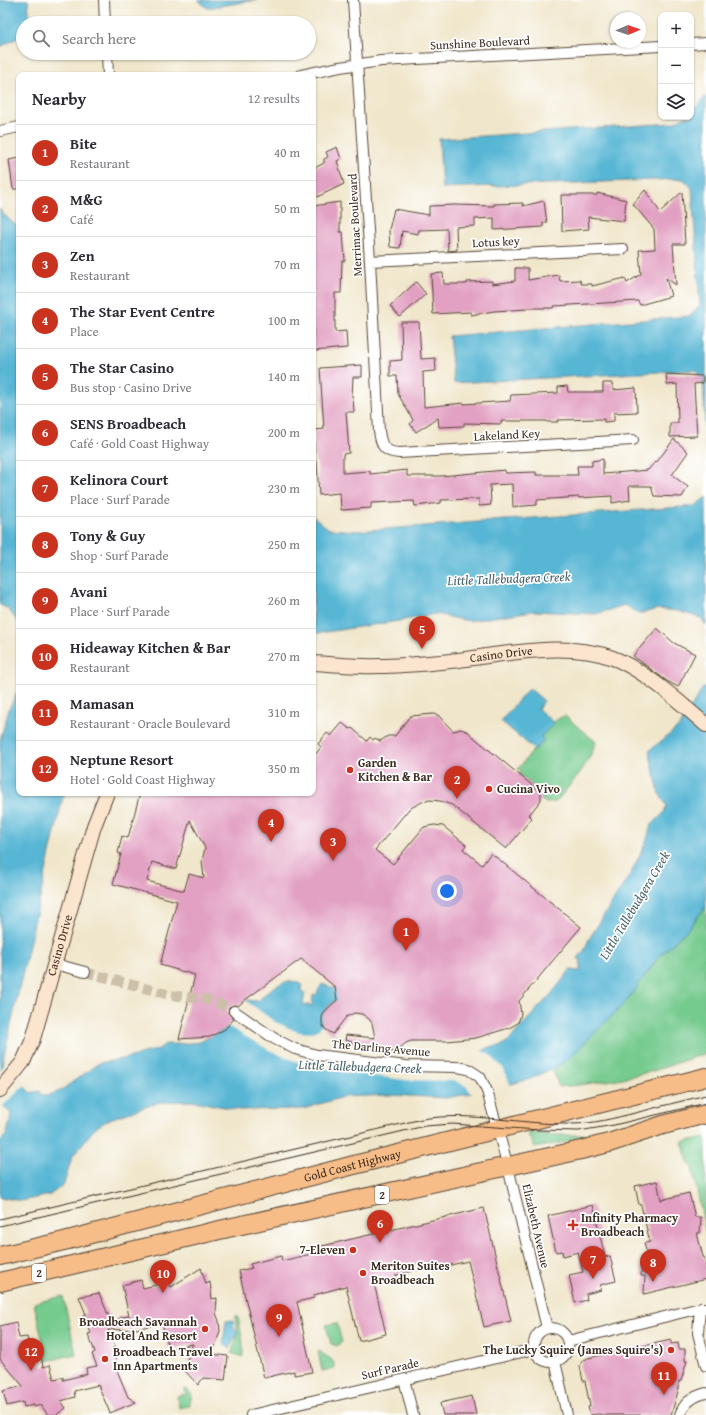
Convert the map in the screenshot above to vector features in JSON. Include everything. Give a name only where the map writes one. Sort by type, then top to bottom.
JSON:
[{"type":"highway","name":"Gold Coast Highway","points":[[0,1256],[64,1241],[354,1165],[706,1077]]},
{"type":"highway","name":"2","points":[[0,1282],[228,1228],[609,1144],[663,1125],[706,1114]]},
{"type":"street","points":[[104,0],[105,16]]},
{"type":"street","name":"Merrimac Boulevard","points":[[353,0],[370,261],[379,431],[380,440],[384,448]]},
{"type":"street","name":"Sunshine Boulevard","points":[[316,72],[381,61],[658,46]]},
{"type":"street","points":[[107,60],[108,72]]},
{"type":"street","points":[[0,131],[16,128]]},
{"type":"street","name":"Lotus key","points":[[370,261],[623,249]]},
{"type":"street","name":"Lakeland Key","points":[[384,448],[391,452],[399,453],[633,440]]},
{"type":"street","name":"Casino Drive","points":[[316,663],[381,666],[441,662],[529,652],[557,650],[581,651],[612,658],[628,665],[676,699],[706,725]]},
{"type":"street","name":"Casino Drive","points":[[0,1090],[23,1062],[33,1039],[94,826],[107,796]]},
{"type":"street","points":[[54,964],[85,972]]},
{"type":"street","name":"The Darling Avenue","points":[[234,1011],[275,1039],[295,1049],[317,1055],[400,1066],[458,1067],[468,1069],[480,1077],[487,1091],[498,1130]]},
{"type":"street","name":"Elizabeth Avenue","points":[[498,1130],[547,1328]]},
{"type":"street","points":[[568,1341],[704,1306]]},
{"type":"street","points":[[704,1306],[706,1318]]},
{"type":"street","points":[[704,1306],[698,1333],[706,1366]]},
{"type":"street","points":[[547,1328],[557,1328],[562,1332],[568,1341],[566,1352],[560,1359],[555,1361],[544,1360],[539,1356],[535,1349],[536,1337],[539,1332],[547,1328]]},
{"type":"street","name":"Surf Parade","points":[[251,1415],[264,1414],[404,1379],[535,1349]]},
{"type":"street","points":[[555,1361],[567,1415]]},
{"type":"street","points":[[404,1379],[413,1415]]},
{"type":"street","points":[[680,1415],[683,1408],[690,1400],[698,1395],[706,1393]]},
{"type":"green space","points":[[565,716],[596,742],[589,759],[574,781],[556,802],[547,803],[541,800],[541,794],[539,791],[519,774],[521,771],[518,769],[534,749],[535,750],[544,740],[541,737],[558,719]]},
{"type":"green space","points":[[706,907],[706,1054],[653,1071],[595,1083],[559,1087],[552,1068],[565,1061],[627,1001],[658,958],[687,930]]},
{"type":"green space","points":[[527,1133],[587,1135],[587,1137],[535,1148]]},
{"type":"green space","points":[[706,1137],[706,1233],[692,1167],[688,1162],[682,1142]]},
{"type":"green space","points":[[63,1296],[76,1354],[47,1361],[34,1303]]},
{"type":"green space","points":[[238,1316],[243,1343],[243,1357],[231,1353],[238,1334],[235,1317]]},
{"type":"green space","points":[[337,1323],[342,1342],[337,1346],[331,1344],[326,1325]]},
{"type":"green space","points":[[320,1351],[333,1361],[335,1368],[322,1371],[318,1352]]},
{"type":"green space","points":[[185,1389],[192,1395],[189,1406],[179,1408],[177,1396],[186,1394]]},
{"type":"water","points":[[0,0],[28,0],[29,16],[16,16],[16,39],[0,47]]},
{"type":"water","points":[[198,0],[257,0],[207,8]]},
{"type":"water","points":[[706,96],[706,446],[703,380],[695,370],[454,383],[449,336],[690,316],[700,305],[692,188],[683,179],[442,188],[439,139],[673,123],[678,120],[694,120],[694,110]]},
{"type":"water","points":[[0,209],[3,214],[16,225],[16,619],[7,608],[0,605]]},
{"type":"water","name":"Little Tallebudgera Creek","points":[[706,497],[706,625],[701,618],[677,611],[658,609],[639,614],[625,605],[596,614],[533,611],[469,621],[435,614],[316,634],[316,518],[329,529],[357,531],[695,506]]},
{"type":"water","name":"Little Tallebudgera Creek","points":[[706,687],[706,907],[687,930],[658,958],[627,1001],[565,1062],[531,1079],[483,1091],[446,1098],[390,1095],[343,1097],[303,1109],[239,1110],[194,1101],[160,1102],[110,1119],[95,1128],[72,1157],[64,1184],[50,1195],[21,1201],[0,1197],[0,1141],[7,1134],[11,1114],[0,1102],[0,740],[9,709],[16,695],[16,796],[64,796],[2,1064],[31,1093],[40,1091],[40,1094],[46,1096],[60,1091],[99,1063],[128,1058],[159,1049],[165,1044],[200,1042],[225,1029],[245,1000],[259,1001],[273,988],[281,983],[290,981],[302,984],[301,991],[305,993],[303,1004],[312,1006],[313,995],[316,995],[322,984],[337,989],[336,993],[339,995],[339,998],[328,1007],[323,1014],[322,1025],[329,1032],[353,1042],[384,1051],[392,1052],[398,1050],[422,1055],[478,1053],[490,1047],[501,1046],[508,1041],[553,992],[570,970],[580,971],[581,959],[577,959],[584,951],[589,939],[631,873],[646,842],[651,825],[663,814],[667,806],[659,793],[649,751],[680,726],[703,688]]},
{"type":"water","points":[[529,688],[544,701],[538,709],[554,723],[541,737],[544,740],[535,750],[501,721]]},
{"type":"water","points":[[233,1320],[234,1329],[237,1330],[238,1334],[236,1338],[234,1338],[230,1348],[223,1344],[226,1321]]},
{"type":"pier","points":[[245,1000],[275,1022],[298,1032],[310,1033],[319,1029],[322,1024],[329,1032],[353,1042],[384,1051],[395,1052],[400,1049],[407,1051],[436,1053],[481,1050],[490,1055],[503,1068],[511,1086],[473,1095],[466,1086],[455,1081],[406,1080],[342,1072],[297,1062],[269,1050],[227,1026],[234,1018],[231,1013]]},
{"type":"pier","points":[[5,1065],[25,1085],[2,1107],[0,1105],[0,1070]]},
{"type":"building","points":[[337,147],[341,159],[337,161],[344,184],[316,198],[316,167],[324,163],[324,159],[328,157],[326,152]]},
{"type":"building","points":[[16,159],[16,189],[13,189],[9,160]]},
{"type":"building","points":[[645,190],[660,212],[682,192],[685,244],[673,244],[676,285],[666,278],[671,296],[640,305],[638,301],[554,306],[553,308],[527,308],[471,315],[471,312],[433,314],[431,274],[443,273],[444,284],[467,284],[467,282],[492,281],[492,284],[515,281],[515,268],[528,268],[528,280],[559,275],[560,281],[580,280],[581,284],[592,284],[592,286],[625,278],[627,283],[641,274],[639,250],[655,249],[654,229],[633,204]]},
{"type":"building","points":[[597,193],[626,200],[624,221],[588,217],[589,229],[562,231],[561,195],[597,195]]},
{"type":"building","points":[[544,201],[547,223],[543,223],[543,227],[494,230],[494,218],[475,219],[475,226],[456,227],[457,250],[448,251],[447,229],[419,230],[418,234],[402,231],[400,248],[390,247],[389,230],[394,209],[429,215],[429,206],[494,206],[494,204],[523,203],[523,206]]},
{"type":"building","points":[[340,202],[340,232],[343,232],[345,261],[342,261],[341,293],[335,293],[335,332],[346,331],[347,348],[316,351],[316,206]]},
{"type":"building","points":[[416,282],[426,294],[400,317],[390,306]]},
{"type":"building","points":[[401,322],[419,322],[421,359],[435,358],[436,371],[423,372],[424,407],[464,403],[510,401],[511,395],[558,393],[558,387],[567,386],[568,392],[603,392],[603,383],[612,383],[613,390],[636,388],[637,412],[614,413],[614,421],[604,422],[604,419],[557,420],[558,422],[501,421],[501,424],[464,423],[464,426],[439,427],[438,418],[416,432],[410,424],[413,420],[398,394],[397,376],[390,376],[390,361],[402,360]]},
{"type":"building","points":[[362,365],[362,377],[353,377],[352,397],[354,412],[346,412],[349,453],[343,454],[343,473],[370,471],[370,474],[407,470],[407,476],[441,476],[505,470],[505,473],[536,472],[536,475],[578,475],[577,466],[592,466],[592,461],[603,459],[603,474],[648,470],[655,462],[656,463],[674,439],[688,452],[672,475],[688,487],[682,497],[654,496],[651,486],[629,486],[630,500],[612,503],[612,496],[579,497],[537,500],[537,505],[513,507],[512,484],[490,485],[491,505],[479,506],[479,499],[441,500],[441,503],[415,506],[414,501],[371,503],[371,508],[341,510],[340,493],[319,495],[316,462],[316,430],[324,429],[320,368]]},
{"type":"building","points":[[666,374],[703,376],[703,383],[694,384],[697,436],[670,437],[670,423],[678,423],[677,384],[667,385]]},
{"type":"building","points":[[657,628],[674,643],[695,654],[678,687],[667,681],[633,656]]},
{"type":"building","points":[[438,715],[453,731],[461,729],[469,732],[541,794],[541,800],[529,815],[532,818],[506,849],[452,805],[440,801],[430,800],[422,802],[409,809],[375,850],[393,864],[424,827],[434,825],[443,826],[466,845],[463,849],[482,865],[491,853],[581,927],[519,1001],[521,1014],[518,1023],[509,1028],[476,1038],[447,1041],[411,1041],[395,1052],[371,1048],[345,1040],[346,1035],[375,1038],[372,1023],[362,1014],[354,1013],[346,1017],[333,1034],[325,1029],[322,1024],[322,1017],[325,1011],[337,1000],[335,987],[301,959],[238,1006],[234,1005],[229,1007],[228,1013],[234,1019],[225,1029],[210,1037],[179,1039],[195,975],[160,965],[177,901],[113,884],[121,854],[118,853],[122,836],[128,838],[139,796],[316,796],[316,754],[321,747],[318,744],[327,733],[331,736],[342,723],[350,729],[352,728],[367,741],[370,737],[373,740],[375,738],[380,741],[388,736],[395,736],[410,716]],"holes":[[[190,820],[205,848],[202,861],[204,878],[189,874],[184,891],[147,881],[152,862],[176,869]]]},
{"type":"building","points":[[657,1181],[661,1200],[689,1193],[695,1217],[701,1217],[700,1233],[697,1233],[706,1264],[706,1279],[644,1294],[645,1276],[641,1276],[642,1260],[648,1258],[644,1243],[650,1242],[635,1186]]},
{"type":"building","points":[[593,1205],[605,1257],[610,1256],[616,1281],[600,1285],[601,1290],[586,1294],[587,1300],[575,1303],[569,1275],[583,1272],[578,1252],[563,1256],[562,1251],[556,1252],[548,1216]]},
{"type":"building","name":"Meriton Suites Broadbeach","points":[[484,1208],[511,1321],[484,1327],[468,1261],[425,1271],[424,1268],[396,1275],[396,1278],[374,1283],[386,1334],[359,1341],[346,1286],[314,1295],[314,1298],[297,1302],[312,1372],[294,1375],[294,1371],[264,1378],[239,1271],[252,1268],[250,1264],[281,1256],[282,1261],[319,1252],[318,1247]]},
{"type":"building","points":[[201,1268],[206,1284],[210,1282],[212,1299],[217,1298],[216,1313],[220,1331],[217,1341],[210,1354],[228,1356],[225,1380],[203,1378],[198,1385],[184,1370],[190,1362],[187,1360],[193,1344],[169,1349],[162,1323],[136,1329],[108,1330],[115,1347],[111,1349],[119,1367],[116,1368],[128,1397],[136,1402],[110,1413],[98,1385],[74,1391],[75,1397],[61,1401],[66,1408],[56,1415],[48,1415],[41,1405],[24,1407],[23,1402],[7,1406],[3,1391],[23,1386],[0,1359],[0,1326],[16,1322],[19,1338],[27,1337],[31,1352],[40,1350],[43,1367],[50,1365],[54,1379],[63,1377],[63,1380],[87,1374],[86,1368],[97,1366],[92,1354],[95,1352],[88,1334],[91,1333],[83,1315],[86,1314],[79,1297],[99,1293],[112,1324],[121,1317],[129,1316],[122,1285],[141,1280],[143,1288],[169,1282],[171,1287]]},
{"type":"building","points":[[671,1340],[671,1344],[678,1343],[679,1349],[685,1349],[685,1361],[687,1361],[681,1381],[679,1381],[679,1388],[671,1415],[590,1415],[588,1407],[590,1406],[585,1381],[583,1381],[580,1366],[582,1361],[588,1358]]},
{"type":"building","points":[[472,1396],[476,1415],[443,1415],[440,1403]]},
{"type":"tunnel","points":[[85,972],[170,995],[204,999],[220,1004],[234,1011]]},
{"type":"tram line","points":[[0,1219],[422,1119],[441,1117],[478,1117],[534,1123],[580,1124],[611,1119],[706,1095]]},
{"type":"tram line","points":[[0,1226],[425,1126],[452,1124],[538,1130],[579,1131],[614,1125],[706,1103]]},
{"type":"place","name":"The Star Casino","points":[[422,649]]},
{"type":"place","name":"Garden Kitchen & Bar","points":[[350,770]]},
{"type":"place","name":"Cucina Vivo","points":[[489,789]]},
{"type":"place","name":"M&G","points":[[457,799]]},
{"type":"place","name":"The Star Event Centre","points":[[271,842]]},
{"type":"place","name":"Zen","points":[[333,861]]},
{"type":"place","name":"Bite","points":[[406,951]]},
{"type":"place","name":"Infinity Pharmacy Broadbeach","points":[[573,1225]]},
{"type":"place","name":"SENS Broadbeach","points":[[380,1243]]},
{"type":"place","name":"7-Eleven","points":[[353,1250]]},
{"type":"place","name":"Meriton Suites Broadbeach","points":[[363,1273]]},
{"type":"place","name":"Kelinora Court","points":[[593,1279]]},
{"type":"place","name":"Tony & Guy","points":[[653,1282]]},
{"type":"place","name":"Hideaway Kitchen & Bar","points":[[163,1293]]},
{"type":"place","name":"Broadbeach Savannah Hotel And Resort","points":[[205,1329]]},
{"type":"place","name":"Avani","points":[[279,1337]]},
{"type":"place","name":"The Lucky Squire (James Squire's)","points":[[671,1350]]},
{"type":"place","name":"Broadbeach Travel Inn Apartments","points":[[105,1359]]},
{"type":"place","name":"Neptune Resort","points":[[31,1371]]},
{"type":"place","name":"Mamasan","points":[[664,1395]]}]
